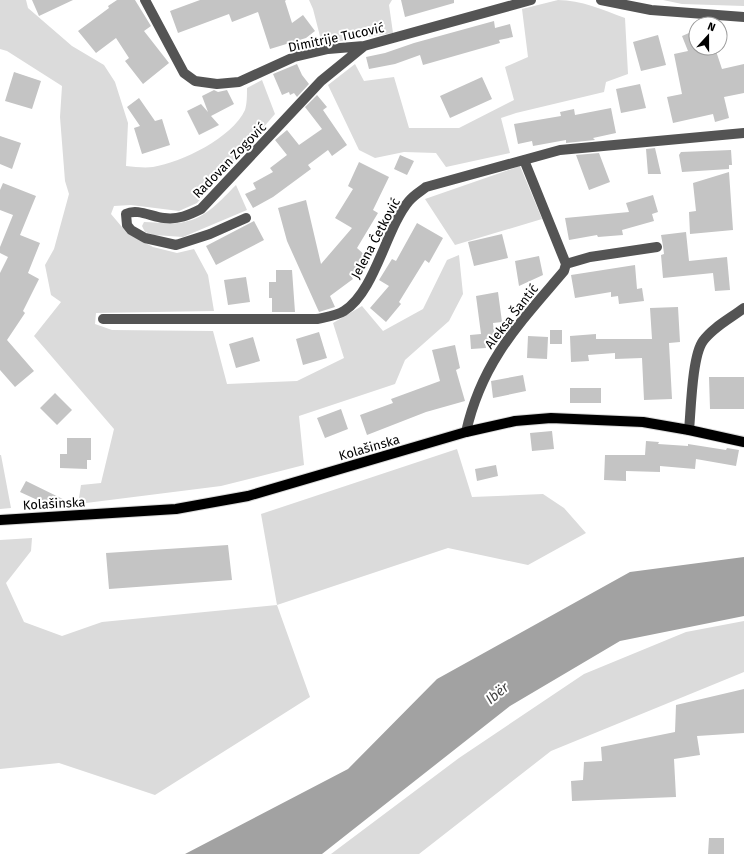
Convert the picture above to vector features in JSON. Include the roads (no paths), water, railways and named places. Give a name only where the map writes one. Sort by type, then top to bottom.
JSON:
[{"type":"main road","name":"Kolašinska","points":[[0,520],[184,508],[248,496],[466,432],[515,421],[551,418],[643,422],[744,442]]},
{"type":"street","name":"Dimitrije Tucović","points":[[145,0],[184,73],[195,81],[217,84],[239,82],[294,57],[328,49],[364,46],[531,0]]},
{"type":"street","points":[[601,0],[651,10],[744,17]]},
{"type":"street","name":"Radovan Zogović","points":[[246,218],[210,234],[176,244],[146,238],[131,230],[127,225],[126,214],[133,212],[165,218],[182,218],[201,209],[321,82],[364,46]]},
{"type":"street","name":"Jelena Ćetković","points":[[103,319],[317,319],[334,316],[343,312],[352,305],[364,289],[399,218],[410,200],[426,187],[560,150],[744,133]]},
{"type":"street","points":[[524,160],[566,264],[590,257],[657,247]]},
{"type":"street","name":"Aleksa Šantić","points":[[466,432],[471,408],[493,361],[510,334],[564,270],[566,264]]},
{"type":"street","points":[[689,430],[697,355],[702,342],[711,333],[744,308]]},
{"type":"water","name":"Ibër","points":[[744,557],[744,616],[620,641],[510,706],[322,854],[185,854],[348,769],[437,679],[630,572]]}]
